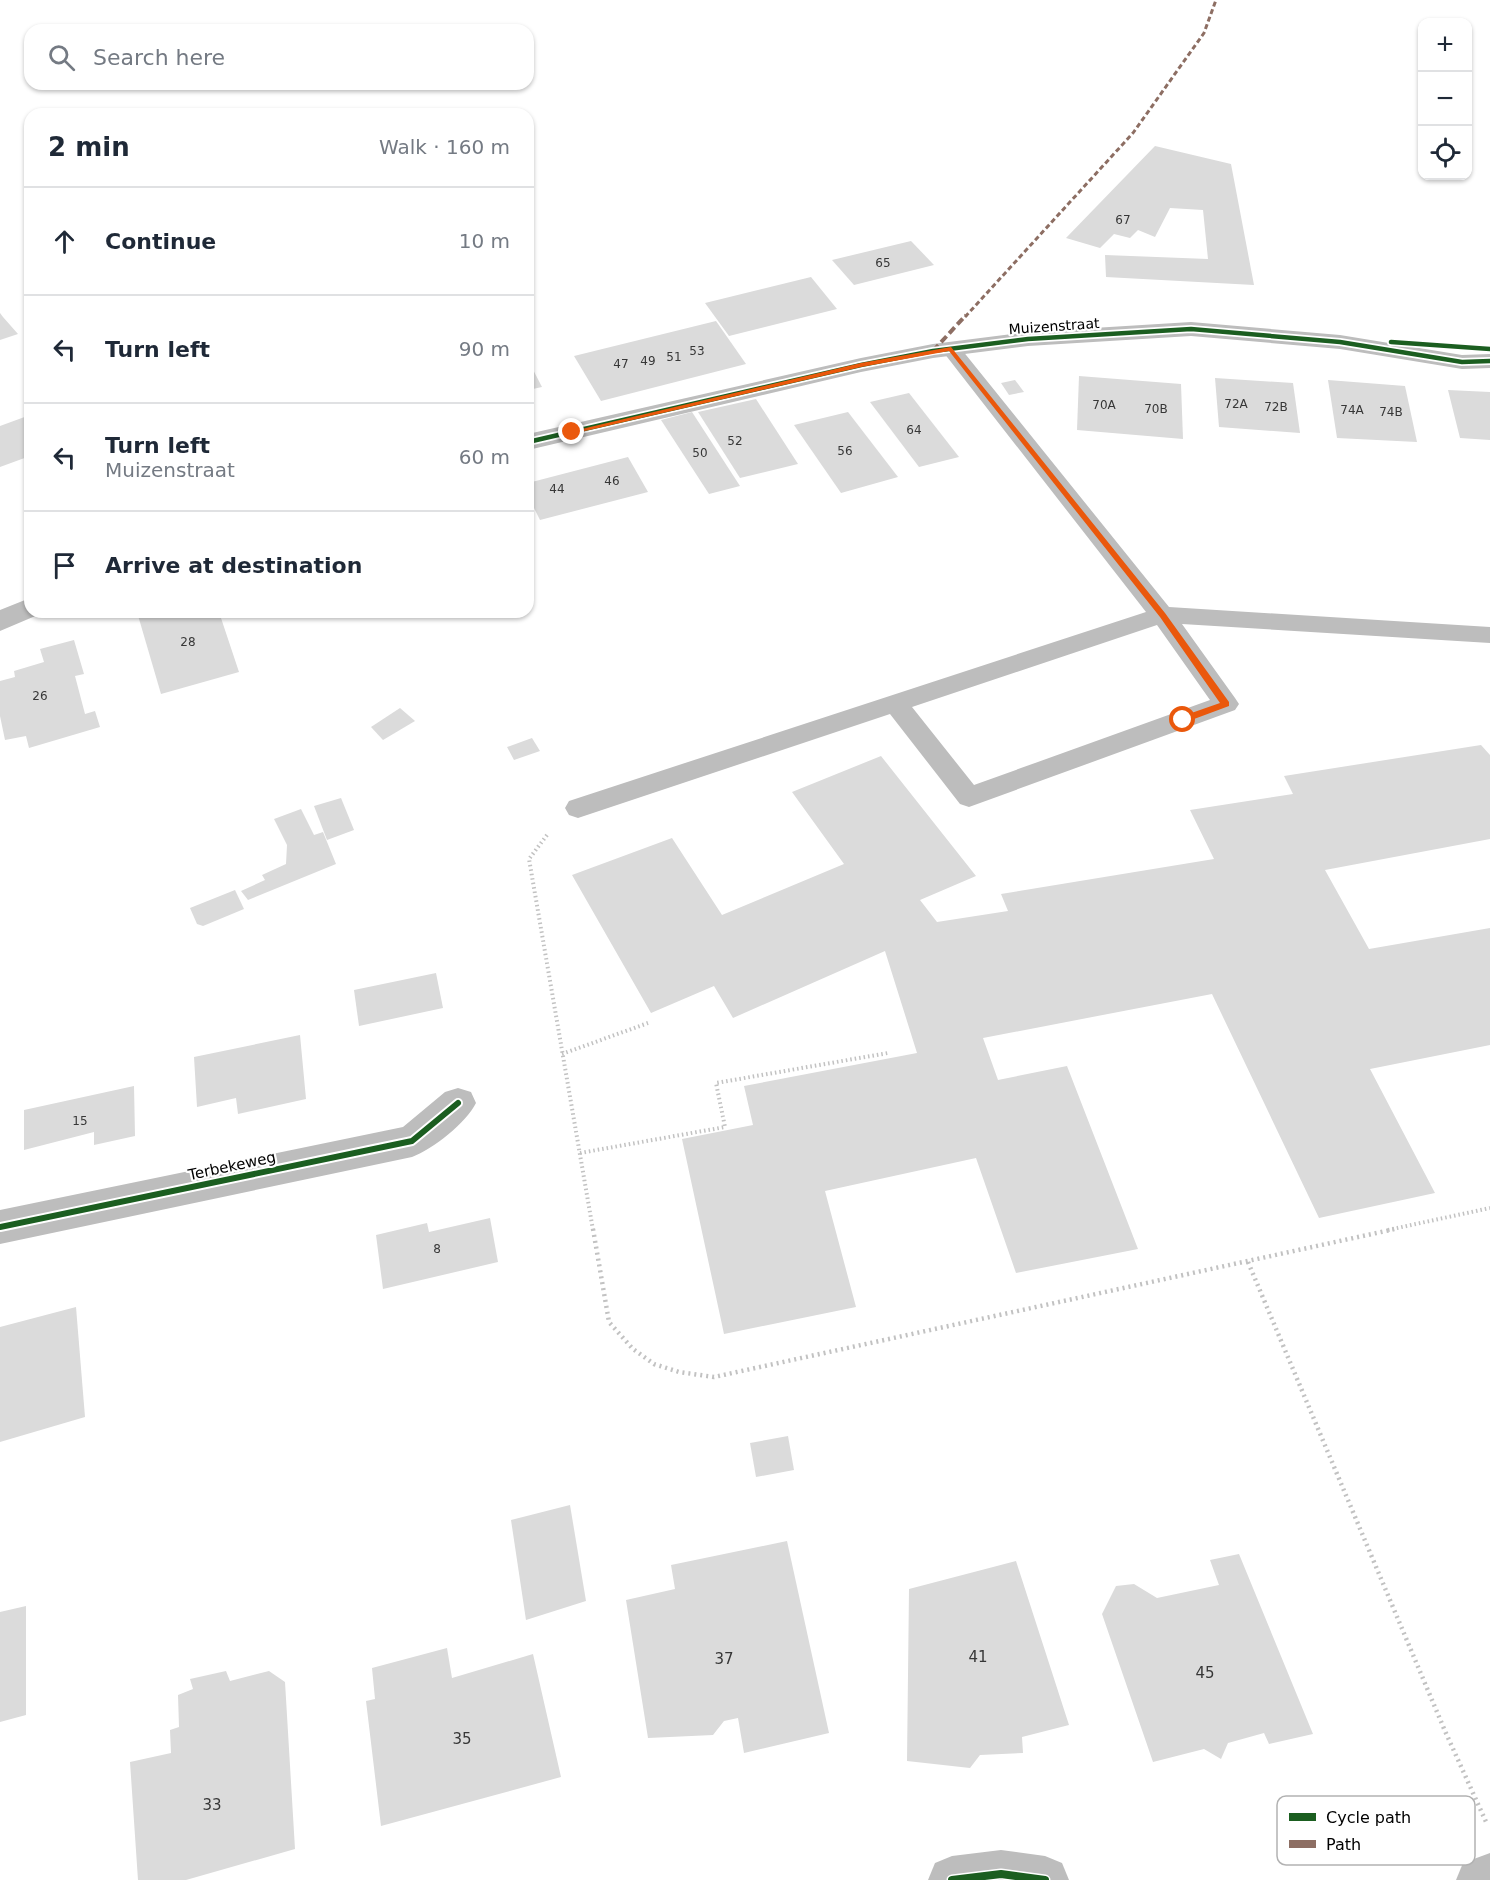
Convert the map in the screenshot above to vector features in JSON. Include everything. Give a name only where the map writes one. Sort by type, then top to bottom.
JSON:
[{"type":"street","name":"Muizenstraat","points":[[534,441],[861,365],[951,349],[1028,339],[1191,329],[1340,342],[1462,362],[1490,361]]},
{"type":"street","name":"Muizenstraat","points":[[1340,342],[1375,341],[1490,350]]},
{"type":"street","points":[[0,621],[24,610]]},
{"type":"street","name":"Terbekeweg","points":[[0,1227],[412,1141],[458,1103]]},
{"type":"street","points":[[952,1880],[1001,1874],[1045,1880]]},
{"type":"street","points":[[1480,1880],[1490,1878]]},
{"type":"lane","points":[[896,704],[969,797],[1226,704],[1162,615],[951,349]]},
{"type":"lane","points":[[578,808],[1162,615],[1490,635]]},
{"type":"path","points":[[578,808],[549,832],[529,859],[609,1322],[626,1344],[644,1359],[669,1372],[714,1377],[1490,1208]]},
{"type":"path","points":[[562,1054],[648,1023]]},
{"type":"path","points":[[580,1153],[725,1127],[716,1083],[888,1053]]},
{"type":"path","points":[[1248,1262],[1444,1731],[1474,1796]]},
{"type":"path","points":[[1475,1798],[1490,1830]]},
{"type":"building","points":[[1155,146],[1231,164],[1254,285],[1106,277],[1105,255],[1208,259],[1203,210],[1170,208],[1155,237],[1138,230],[1130,238],[1114,234],[1100,248],[1066,238]]},
{"type":"building","points":[[911,241],[934,265],[854,285],[832,260]]},
{"type":"building","points":[[811,277],[837,309],[729,336],[705,303]]},
{"type":"building","points":[[0,313],[3,317],[18,334],[0,340]]},
{"type":"building","points":[[716,321],[746,364],[601,401],[574,356]]},
{"type":"building","points":[[534,372],[542,387],[534,389]]},
{"type":"building","points":[[1079,376],[1181,384],[1183,439],[1077,430]]},
{"type":"building","points":[[1215,378],[1293,383],[1300,433],[1219,427]]},
{"type":"building","points":[[1015,380],[1024,392],[1009,395],[1001,383]]},
{"type":"building","points":[[1328,380],[1405,386],[1417,442],[1337,438]]},
{"type":"building","points":[[1448,390],[1490,392],[1490,440],[1460,438]]},
{"type":"building","points":[[909,393],[959,457],[919,467],[870,402]]},
{"type":"building","points":[[756,399],[798,464],[740,478],[698,412]]},
{"type":"building","points":[[692,412],[740,486],[709,494],[661,420]]},
{"type":"building","points":[[848,412],[898,477],[841,493],[794,425]]},
{"type":"building","points":[[24,417],[24,458],[0,467],[0,426]]},
{"type":"building","points":[[628,457],[648,492],[540,520],[534,508],[534,481]]},
{"type":"building","points":[[139,618],[221,618],[239,672],[161,694]]},
{"type":"building","points":[[74,640],[84,674],[75,676],[85,714],[95,711],[100,727],[29,748],[26,736],[5,740],[0,716],[0,681],[15,677],[14,671],[44,662],[40,649]]},
{"type":"building","points":[[400,708],[415,721],[383,740],[371,727]]},
{"type":"building","points":[[532,738],[540,751],[514,760],[507,747]]},
{"type":"building","points":[[1481,745],[1490,755],[1490,839],[1325,870],[1369,949],[1490,928],[1490,1045],[1370,1069],[1435,1193],[1319,1218],[1212,994],[983,1038],[998,1080],[1067,1066],[1138,1249],[1016,1273],[976,1158],[825,1191],[856,1307],[724,1334],[682,1139],[753,1125],[744,1086],[917,1053],[885,951],[733,1018],[714,986],[651,1013],[572,875],[672,838],[722,915],[844,864],[792,792],[881,756],[976,876],[920,900],[937,922],[1008,911],[1001,894],[1214,859],[1190,810],[1293,794],[1284,776]]},
{"type":"building","points":[[341,798],[354,830],[327,840],[314,806]]},
{"type":"building","points":[[301,809],[314,835],[323,832],[336,864],[248,900],[241,891],[265,880],[262,875],[286,864],[287,845],[274,819]]},
{"type":"building","points":[[235,890],[244,909],[203,926],[197,924],[190,908]]},
{"type":"building","points":[[436,973],[443,1008],[359,1026],[354,990]]},
{"type":"building","points":[[300,1035],[306,1099],[238,1114],[236,1098],[197,1107],[194,1057]]},
{"type":"building","points":[[134,1086],[135,1136],[94,1145],[94,1132],[24,1150],[24,1110]]},
{"type":"building","points":[[490,1218],[498,1262],[383,1289],[376,1235],[427,1223],[429,1232]]},
{"type":"building","points":[[76,1307],[85,1417],[0,1442],[0,1327]]},
{"type":"building","points":[[788,1436],[794,1470],[756,1477],[750,1443]]},
{"type":"building","points":[[570,1505],[586,1601],[526,1620],[511,1520]]},
{"type":"building","points":[[787,1541],[829,1733],[744,1753],[738,1718],[724,1721],[713,1735],[648,1738],[626,1600],[675,1589],[671,1565]]},
{"type":"building","points":[[1239,1554],[1313,1734],[1269,1744],[1264,1733],[1228,1743],[1221,1759],[1204,1749],[1153,1762],[1102,1614],[1116,1586],[1134,1584],[1157,1598],[1219,1585],[1210,1560]]},
{"type":"building","points":[[1016,1561],[1069,1725],[1022,1737],[1023,1753],[980,1755],[970,1768],[907,1761],[909,1589]]},
{"type":"building","points":[[26,1606],[26,1715],[0,1722],[0,1612]]},
{"type":"building","points":[[447,1648],[452,1678],[533,1654],[561,1777],[381,1826],[366,1701],[375,1699],[372,1668]]},
{"type":"building","points":[[226,1671],[230,1681],[269,1671],[285,1682],[295,1849],[186,1880],[138,1880],[130,1762],[171,1753],[170,1730],[179,1727],[178,1695],[193,1689],[190,1679]]},
{"type":"marked path","points":[[933,351],[1075,199],[1133,133],[1204,33],[1216,0]]},
{"type":"cycle path","points":[[534,441],[861,365],[933,351],[1028,339],[1191,329],[1340,342],[1462,362],[1490,361]]},
{"type":"cycle path","points":[[1391,342],[1490,349]]},
{"type":"cycle path","points":[[0,1227],[412,1141],[458,1103]]},
{"type":"cycle path","points":[[952,1880],[1001,1874],[1045,1880]]},
{"type":"route","points":[[572,432],[861,365],[951,349],[1162,615],[1226,704],[1183,720]]}]
